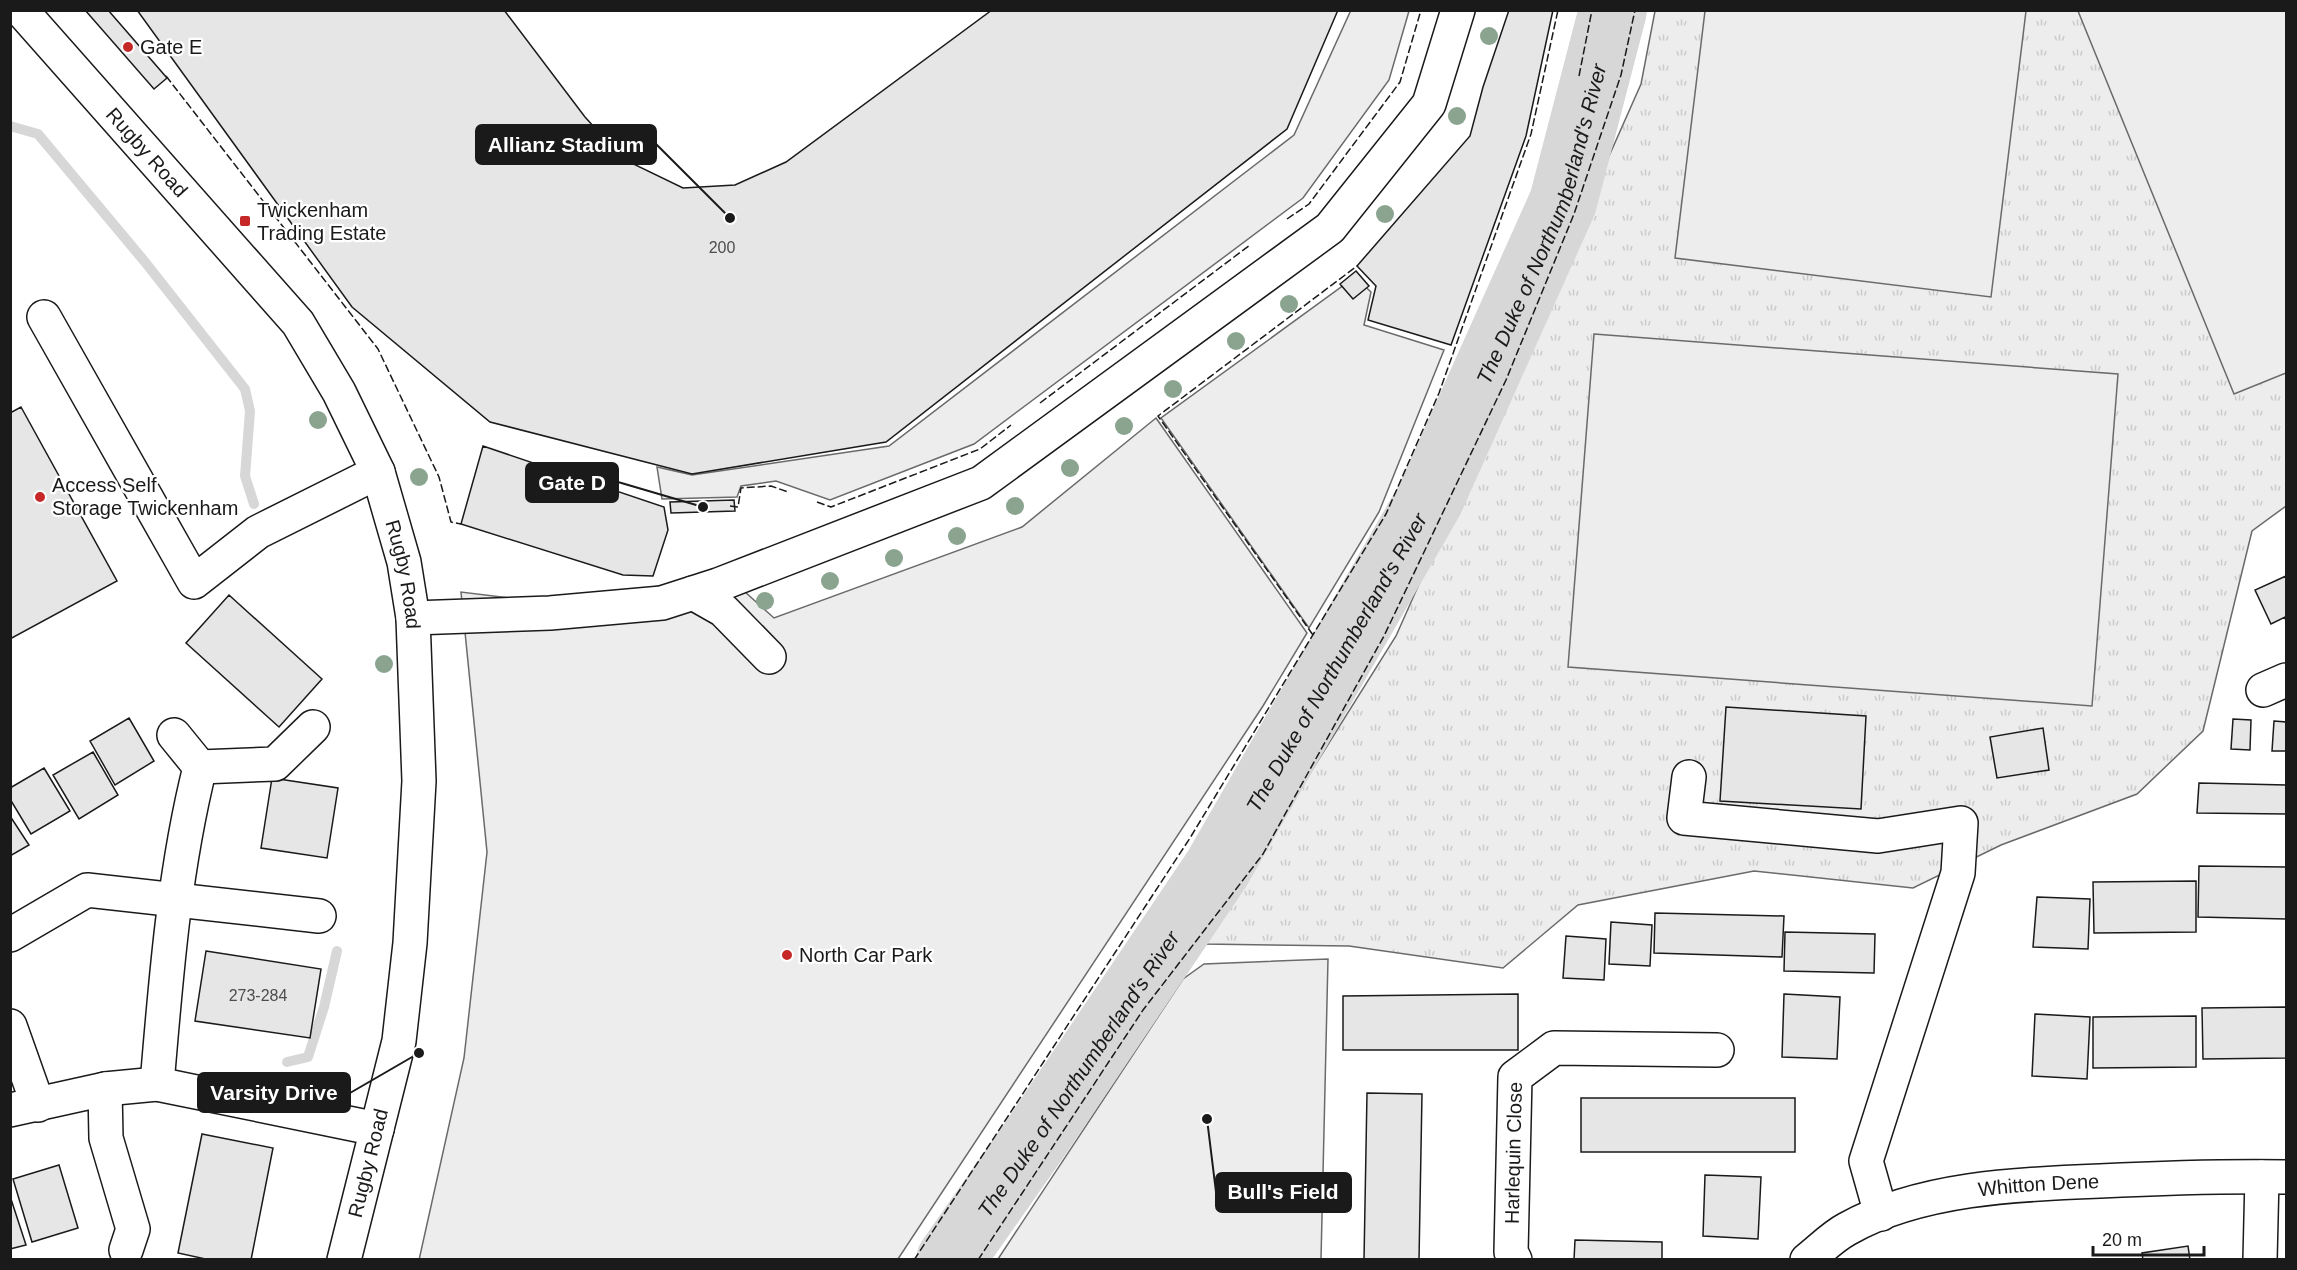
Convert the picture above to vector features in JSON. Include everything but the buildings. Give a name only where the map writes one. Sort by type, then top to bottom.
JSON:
[{"type":"street","name":"Rugby Road","points":[[21,10],[298,323],[339,392],[378,471],[404,562],[413,618],[419,781],[410,943],[399,1041],[344,1260]]},
{"type":"street","points":[[413,618],[550,613],[662,603],[718,585],[981,483],[1330,228],[1429,104],[1458,10]]},
{"type":"street","points":[[44,317],[194,582],[258,532],[378,471]]},
{"type":"street","points":[[693,593],[723,610],[769,657]]},
{"type":"street","points":[[197,781],[275,764],[313,727]]},
{"type":"street","points":[[157,1084],[174,900],[197,781],[174,735]]},
{"type":"street","points":[[1689,777],[1684,818],[1878,836],[1961,823],[1958,873],[1866,1161],[1881,1214]]},
{"type":"street","points":[[10,935],[87,890],[319,916]]},
{"type":"street","points":[[10,1026],[24,1108],[105,1089],[157,1084],[377,1129]]},
{"type":"street","name":"Harlequin Close","points":[[1515,1260],[1511,1252],[1515,1077],[1554,1048],[1717,1050]]},
{"type":"street","points":[[105,1089],[105,1138],[133,1229],[126,1251]]},
{"type":"street","points":[[2260,1260],[2274,1177]]},
{"type":"street","name":"Whitton Dene","points":[[1807,1260],[1846,1230],[1881,1214],[1933,1198],[2011,1185],[2153,1178],[2274,1177]]},
{"type":"green space","points":[[1655,11],[2286,11],[2286,506],[2252,531],[2203,731],[2137,794],[2001,845],[1913,888],[1754,871],[1578,905],[1503,968],[1349,946],[1203,944],[1396,636],[1641,84]]},
{"type":"shaded area","points":[[1351,10],[1409,11],[1389,80],[1303,198],[974,444],[830,500],[776,481],[741,486],[737,497],[662,499],[657,467],[692,475],[889,446],[1294,135]]},
{"type":"shaded area","points":[[1705,11],[2026,11],[1991,297],[1675,258]]},
{"type":"shaded area","points":[[2078,11],[2286,11],[2286,373],[2234,394]]},
{"type":"shaded area","points":[[1355,277],[1371,292],[1364,325],[1444,350],[1379,512],[1309,628],[1161,418]]},
{"type":"shaded area","points":[[1594,334],[2118,374],[2092,706],[1568,667]]},
{"type":"shaded area","name":"North Car Park","points":[[1156,418],[1307,633],[1263,706],[898,1259],[419,1260],[464,1058],[487,852],[461,592],[559,604],[725,574],[774,618],[1022,527]]},
{"type":"shaded area","points":[[1328,959],[1321,1259],[998,1259],[1183,979],[1204,964]]},
{"type":"waterway","name":"The Duke of Northumberland's River","points":[[950,1260],[1037,1136],[1217,869],[1430,499],[1563,202],[1613,10]]},
{"type":"waterway","points":[[10,126],[38,134],[145,262],[245,389],[250,411],[245,476],[254,504]]},
{"type":"waterway","points":[[287,1062],[308,1057],[324,1007],[337,951]]},
{"type":"fence","points":[[1287,219],[1309,204],[1400,82],[1421,10]]},
{"type":"fence","points":[[914,1260],[1190,838],[1386,514],[1439,393],[1531,134],[1558,10]]},
{"type":"fence","points":[[1579,76],[1592,10]]},
{"type":"fence","points":[[978,1260],[1143,1010],[1263,854],[1384,636],[1506,380],[1574,214],[1621,75],[1635,10]]},
{"type":"fence","points":[[166,76],[378,349],[439,477],[451,522],[461,524]]},
{"type":"fence","points":[[1040,403],[1250,245]]},
{"type":"fence","points":[[1313,635],[1158,416],[1357,266]]},
{"type":"fence","points":[[817,502],[831,507],[980,449],[1011,425]]},
{"type":"fence","points":[[730,506],[738,507],[741,488],[771,486],[788,492]]},
{"type":"place","name":"Gate E","points":[[128,47]]},
{"type":"place","name":"Allianz Stadium","points":[[730,218]]},
{"type":"place","name":"Twickenham Trading Estate","points":[[245,221]]},
{"type":"place","name":"Access Self Storage Twickenham","points":[[40,497]]},
{"type":"place","name":"Gate D","points":[[703,507]]},
{"type":"place","name":"North Car Park","points":[[787,955]]},
{"type":"place","name":"Varsity Drive","points":[[419,1053]]},
{"type":"place","name":"Bull's Field","points":[[1207,1119]]}]
